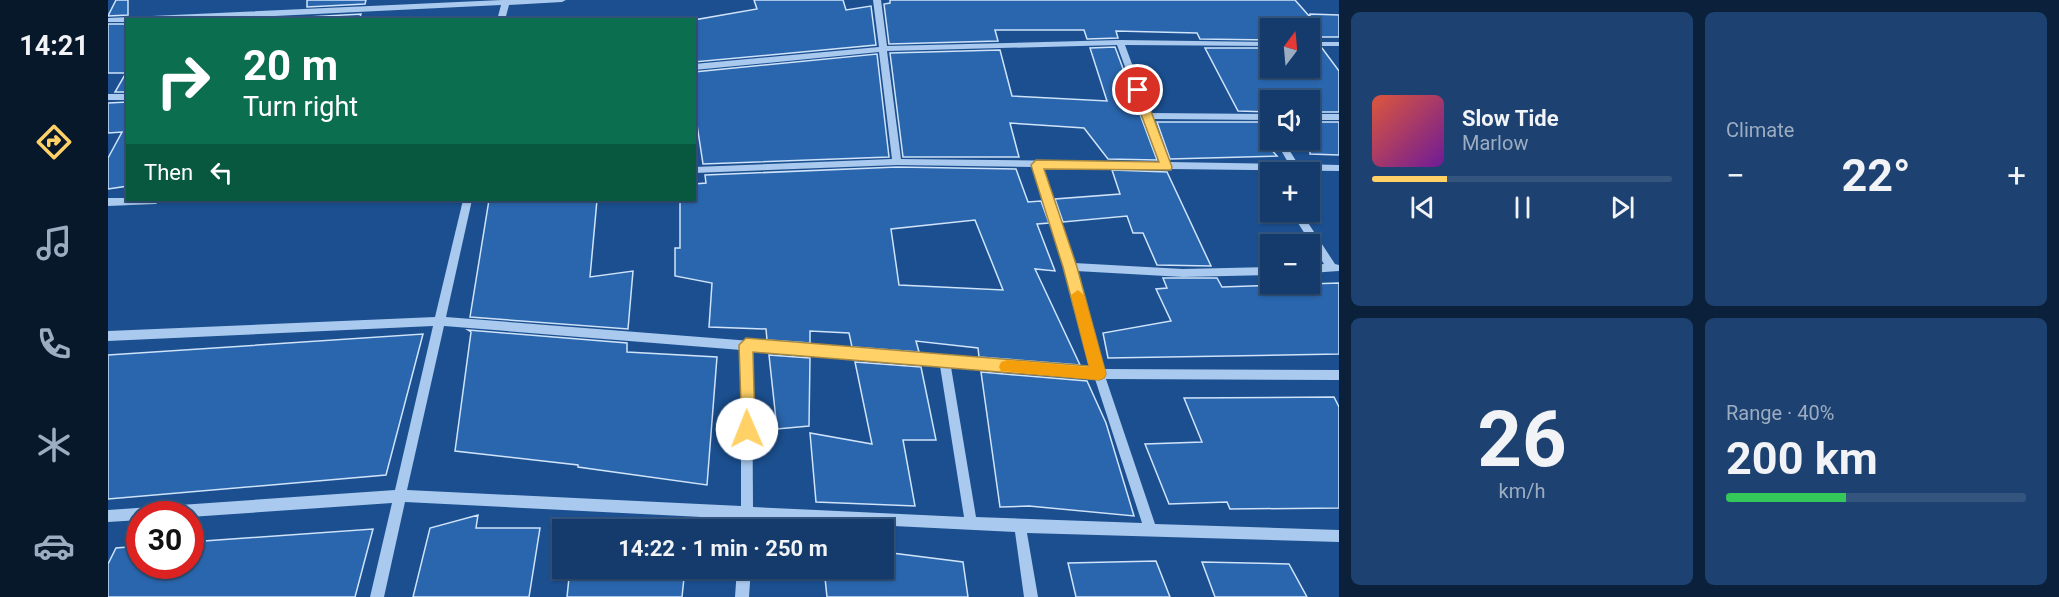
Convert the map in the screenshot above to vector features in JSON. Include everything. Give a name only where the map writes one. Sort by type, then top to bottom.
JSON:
[{"type":"street","points":[[168,18],[562,0]]},
{"type":"street","points":[[877,0],[881,49],[897,162]]},
{"type":"street","points":[[502,18],[506,1]]},
{"type":"street","points":[[108,20],[126,20]]},
{"type":"street","points":[[1120,42],[1166,167]]},
{"type":"street","points":[[696,67],[881,49],[1120,42],[1260,44]]},
{"type":"street","points":[[1320,44],[1339,44]]},
{"type":"street","points":[[108,97],[126,97]]},
{"type":"street","points":[[1147,116],[1260,120]]},
{"type":"street","points":[[1320,117],[1339,117]]},
{"type":"street","points":[[696,170],[897,162],[1260,170]]},
{"type":"street","points":[[1036,165],[1070,267],[1099,374],[1151,531]]},
{"type":"street","points":[[1320,168],[1339,168]]},
{"type":"street","points":[[108,202],[132,201]]},
{"type":"street","points":[[377,597],[467,201]]},
{"type":"street","points":[[1303,222],[1336,268]]},
{"type":"street","points":[[1070,267],[1183,273],[1260,271]]},
{"type":"street","points":[[1320,269],[1336,268]]},
{"type":"street","points":[[108,336],[439,321],[1099,374],[1339,375]]},
{"type":"street","points":[[746,345],[748,519]]},
{"type":"street","points":[[945,362],[971,523]]},
{"type":"street","points":[[109,518],[400,496],[1020,526],[1339,536]]},
{"type":"street","points":[[1020,526],[1031,597]]},
{"type":"street","points":[[742,597],[743,579]]},
{"type":"building","points":[[116,0],[128,0],[128,15],[108,16]]},
{"type":"building","points":[[307,0],[366,0],[365,4],[307,7]]},
{"type":"building","points":[[754,0],[843,0],[846,10],[871,6],[876,45],[696,62],[696,20],[757,9]]},
{"type":"building","points":[[890,0],[1295,0],[1310,17],[1310,14],[1339,15],[1339,37],[1320,37],[1320,18],[1260,18],[1260,40],[1200,39],[1197,33],[1116,31],[1118,38],[1087,39],[1084,30],[995,30],[998,41],[889,44],[884,4],[890,3]]},
{"type":"building","points":[[361,14],[360,18],[308,17]]},
{"type":"building","points":[[108,24],[126,24],[126,73],[108,73]]},
{"type":"building","points":[[1115,47],[1157,160],[1108,159],[1084,128],[1010,123],[1019,157],[903,157],[890,53],[1000,50],[1012,96],[1107,101],[1090,48]]},
{"type":"building","points":[[1205,48],[1260,48],[1260,78],[1320,78],[1320,48],[1339,71],[1339,112],[1320,112],[1320,90],[1260,90],[1260,112],[1238,111]]},
{"type":"building","points":[[877,54],[889,157],[703,164],[696,118],[696,72]]},
{"type":"building","points":[[126,73],[126,92],[115,92]]},
{"type":"building","points":[[126,102],[126,186],[108,189],[108,158],[122,132],[108,133],[108,103]]},
{"type":"building","points":[[1157,122],[1260,122],[1260,150],[1272,150],[1277,156],[1170,159]]},
{"type":"building","points":[[1320,122],[1339,122],[1339,155],[1310,154],[1310,150],[1320,150]]},
{"type":"building","points":[[897,167],[1016,169],[1028,202],[1041,201],[1049,223],[1037,224],[1055,271],[1035,269],[1080,365],[979,357],[978,348],[916,341],[919,352],[852,347],[849,333],[810,331],[810,343],[767,340],[766,329],[709,327],[712,283],[675,276],[675,248],[680,248],[680,201],[696,201],[696,184],[706,183],[705,175]],"holes":[[[975,220],[1003,290],[899,285],[891,229]]]},
{"type":"building","points":[[1112,170],[1167,172],[1211,266],[1157,265],[1143,233],[1133,233],[1127,216],[1063,222],[1055,199],[1120,194]]},
{"type":"building","points":[[489,201],[597,201],[590,277],[633,271],[628,329],[470,317]]},
{"type":"building","points":[[1163,278],[1217,278],[1222,287],[1260,286],[1260,294],[1320,294],[1320,284],[1339,283],[1339,354],[1108,358],[1103,333],[1171,321],[1156,289],[1167,288]]},
{"type":"building","points":[[468,330],[627,343],[627,352],[717,357],[707,485],[578,467],[578,465],[455,451],[471,332]]},
{"type":"building","points":[[423,334],[386,475],[108,499],[108,355]]},
{"type":"building","points":[[769,355],[810,358],[809,426],[777,429]]},
{"type":"building","points":[[855,362],[921,367],[936,440],[903,440],[915,506],[816,502],[810,433],[872,444]]},
{"type":"building","points":[[981,372],[1087,381],[1106,423],[1134,516],[1029,506],[1000,507]]},
{"type":"building","points":[[1334,397],[1339,407],[1339,508],[1230,509],[1227,502],[1169,504],[1145,444],[1202,442],[1184,398]]},
{"type":"building","points":[[478,515],[476,528],[540,528],[529,597],[413,597],[430,528]]},
{"type":"building","points":[[373,529],[355,597],[108,597],[108,564],[116,548],[126,547],[126,579],[204,579],[204,541]]},
{"type":"building","points":[[894,553],[963,562],[968,597],[827,597],[825,579],[894,579]]},
{"type":"building","points":[[1156,561],[1170,597],[1076,597],[1068,563]]},
{"type":"building","points":[[1202,562],[1289,564],[1307,597],[1215,597]]},
{"type":"building","points":[[569,579],[684,579],[682,597],[567,597]]},
{"type":"slow traffic","points":[[1007,367],[1099,374],[1078,295]]},
{"type":"route","points":[[747,429],[746,345],[1099,374],[1070,267],[1036,165],[1166,167],[1138,90]]}]
